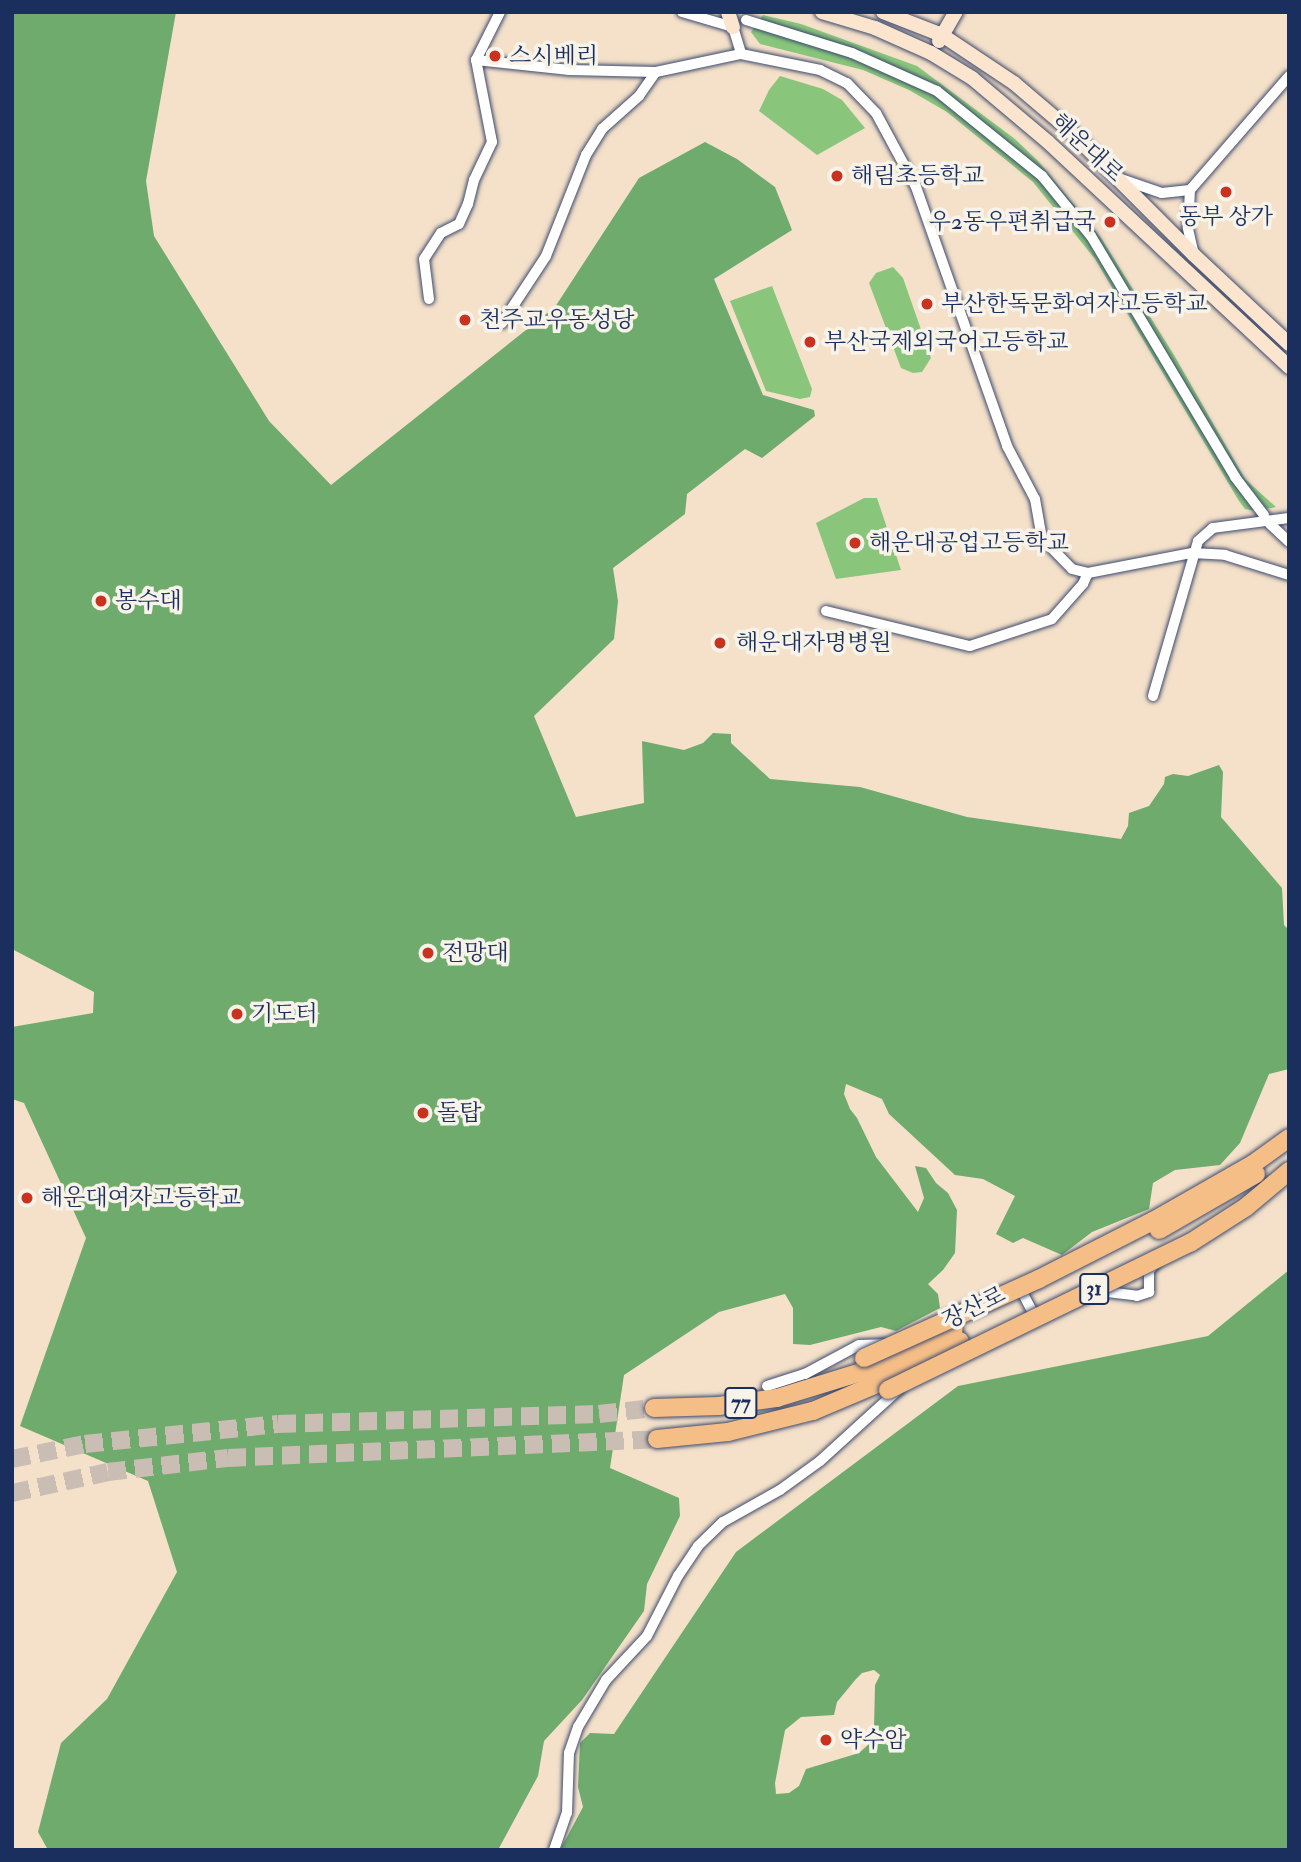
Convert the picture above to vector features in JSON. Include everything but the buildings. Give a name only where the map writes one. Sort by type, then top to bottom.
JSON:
[{"type":"highway","points":[[827,1384],[864,1358],[1039,1279],[1130,1232],[1253,1164],[1289,1138]]},
{"type":"highway","name":"장산로","points":[[653,1408],[719,1406],[777,1398],[865,1371],[1188,1215],[1235,1188],[1289,1146]]},
{"type":"highway","name":"장산로","points":[[657,1439],[728,1432],[780,1421],[862,1391],[1182,1233],[1231,1206],[1289,1162]]},
{"type":"highway","name":"31","points":[[780,1421],[836,1410],[888,1390],[1190,1243],[1246,1207],[1289,1171]]},
{"type":"main road","name":"해운대로","points":[[822,12],[874,28],[931,53],[972,78],[1048,142],[1289,367]]},
{"type":"main road","name":"해운대로","points":[[883,12],[943,35],[1014,83],[1121,179],[1194,255],[1289,344]]},
{"type":"main road","points":[[931,53],[956,12]]},
{"type":"street","points":[[429,299],[424,259],[441,233],[459,224],[492,142],[477,60],[500,12]]},
{"type":"street","points":[[682,12],[730,16],[852,53],[937,92],[1042,176],[1091,236],[1235,477],[1264,515]]},
{"type":"street","points":[[730,16],[741,54]]},
{"type":"street","points":[[477,60],[569,70],[656,72],[741,54],[820,70],[847,83],[876,113],[916,187],[1007,446],[1035,499],[1042,538],[1072,569],[1088,572],[1192,553],[1225,555],[1289,575]]},
{"type":"street","points":[[502,323],[545,256],[586,155],[602,129],[639,96],[656,72]]},
{"type":"street","points":[[1194,255],[1188,228],[1190,190],[1289,76]]},
{"type":"street","points":[[1121,179],[1162,193],[1190,190]]},
{"type":"street","points":[[1153,696],[1177,620],[1192,553],[1198,541],[1213,528],[1289,518]]},
{"type":"street","points":[[1270,524],[1289,542]]},
{"type":"street","points":[[825,611],[970,646],[1052,619],[1083,584],[1088,572]]},
{"type":"street","points":[[768,1386],[805,1374],[859,1345],[903,1344],[1022,1292],[1230,1183],[1289,1146]]},
{"type":"street","points":[[554,1850],[567,1813],[569,1753],[578,1727],[606,1680],[647,1636],[678,1576],[698,1546],[723,1522],[780,1490],[820,1461],[920,1369],[1032,1311],[1098,1291],[1137,1296],[1149,1292],[1149,1271],[1165,1249],[1245,1203],[1289,1162]]},
{"type":"street","points":[[1022,1292],[1032,1311]]},
{"type":"green space","points":[[12,12],[176,12],[146,181],[154,236],[269,421],[331,485],[555,307],[639,178],[705,142],[737,159],[775,187],[792,230],[714,279],[763,395],[814,410],[815,416],[762,458],[745,449],[687,494],[685,514],[613,568],[618,601],[614,639],[534,716],[576,817],[644,803],[642,741],[684,750],[703,743],[713,733],[731,734],[731,743],[770,779],[860,787],[967,817],[1121,839],[1128,826],[1129,813],[1149,806],[1164,784],[1165,777],[1173,774],[1188,776],[1219,765],[1223,772],[1221,817],[1282,888],[1284,925],[1289,930],[1289,1069],[1269,1074],[1240,1143],[1220,1165],[1175,1170],[1153,1183],[1149,1209],[1092,1232],[1062,1255],[1023,1238],[1013,1243],[996,1234],[1015,1196],[983,1179],[955,1175],[889,1114],[882,1099],[846,1084],[844,1094],[850,1109],[876,1157],[918,1212],[924,1198],[915,1166],[926,1168],[936,1183],[948,1193],[957,1210],[955,1253],[943,1270],[928,1284],[938,1294],[940,1308],[896,1331],[881,1327],[810,1345],[793,1344],[793,1308],[785,1294],[719,1312],[624,1375],[610,1468],[679,1498],[680,1516],[647,1584],[644,1611],[582,1700],[544,1741],[538,1776],[498,1850],[48,1850],[38,1832],[61,1743],[107,1699],[177,1572],[148,1481],[20,1426],[86,1238],[24,1103],[12,1099],[12,1027],[93,1013],[94,992],[12,949]]},
{"type":"green space","points":[[763,15],[801,24],[917,66],[1015,139],[1039,162],[1101,238],[1174,355],[1245,479],[1276,507],[1255,511],[1245,509],[1239,501],[1095,259],[1033,182],[947,112],[909,90],[863,70],[760,44],[751,32]]},
{"type":"green space","points":[[780,76],[823,89],[842,100],[865,128],[817,155],[759,111],[769,90]]},
{"type":"green space","points":[[893,267],[903,278],[931,358],[922,372],[913,373],[901,368],[869,283],[876,273]]},
{"type":"green space","points":[[772,286],[812,389],[810,397],[800,399],[766,391],[730,301]]},
{"type":"green space","points":[[864,498],[877,498],[901,570],[836,579],[816,523]]},
{"type":"green space","points":[[1289,1270],[1289,1850],[560,1850],[583,1807],[578,1787],[580,1743],[590,1733],[614,1734],[736,1552],[958,1386],[1208,1336]],"holes":[[[874,1670],[880,1675],[875,1685],[874,1729],[869,1744],[859,1753],[806,1769],[799,1786],[789,1793],[776,1794],[775,1783],[785,1730],[801,1717],[834,1715],[837,1702],[862,1673]]]},
{"type":"tunnel","points":[[12,1459],[85,1444],[278,1424],[599,1414],[654,1408]]},
{"type":"tunnel","points":[[12,1493],[108,1472],[228,1458],[657,1439]]},
{"type":"place","name":"스시베리","points":[[495,56]]},
{"type":"place","name":"해림초등학교","points":[[837,176]]},
{"type":"place","name":"동부 상가","points":[[1226,192]]},
{"type":"place","name":"우2동우편취급국","points":[[1110,222]]},
{"type":"place","name":"부산한독문화여자고등학교","points":[[927,304]]},
{"type":"place","name":"천주교우동성당","points":[[465,320]]},
{"type":"place","name":"부산국제외국어고등학교","points":[[810,342]]},
{"type":"place","name":"해운대공업고등학교","points":[[855,543]]},
{"type":"place","name":"봉수대","points":[[101,601]]},
{"type":"place","name":"해운대자명병원","points":[[720,643]]},
{"type":"place","name":"전망대","points":[[428,953]]},
{"type":"place","name":"기도터","points":[[237,1014]]},
{"type":"place","name":"돌탑","points":[[423,1113]]},
{"type":"place","name":"해운대여자고등학교","points":[[27,1198]]},
{"type":"place","name":"약수암","points":[[826,1740]]}]
